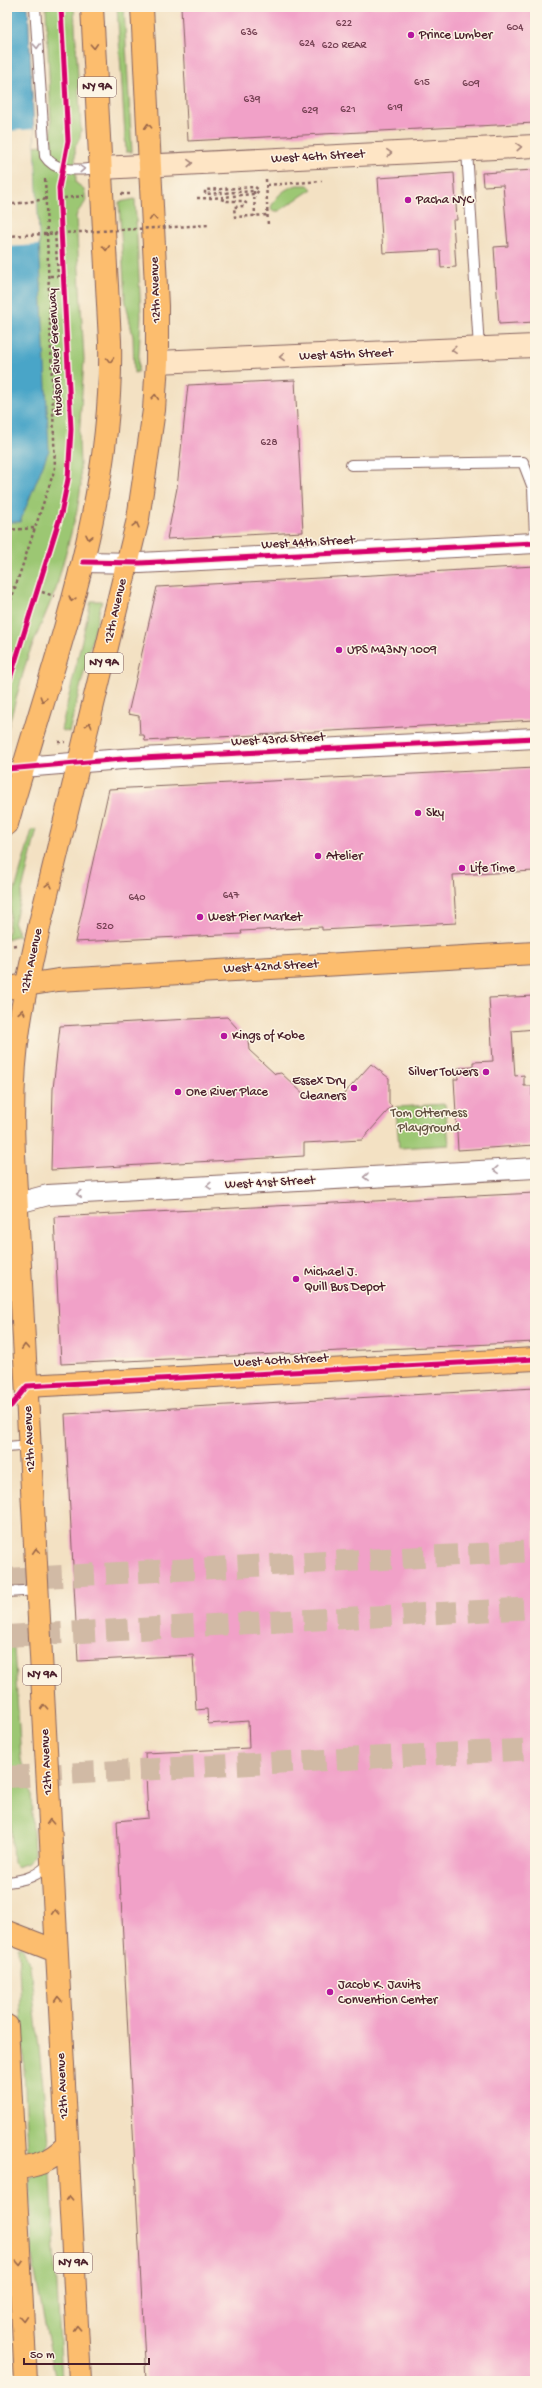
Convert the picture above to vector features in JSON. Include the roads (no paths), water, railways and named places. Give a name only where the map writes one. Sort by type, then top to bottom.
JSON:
[{"type":"main road","name":"NY 9A","points":[[7,824],[15,768],[83,562],[99,485],[110,384],[101,168],[92,7]]},
{"type":"main road","name":"12th Avenue","points":[[80,2381],[66,2146],[27,1386],[12,1204],[10,1158],[19,1024],[17,986],[40,923],[80,763],[138,518],[147,463],[157,362],[157,306],[142,7]]},
{"type":"main road","name":"West 46th Street","points":[[101,168],[535,146]]},
{"type":"main road","name":"West 45th Street","points":[[157,362],[535,346]]},
{"type":"main road","name":"West 42nd Street","points":[[17,986],[58,980],[535,953]]},
{"type":"main road","name":"West 40th Street","points":[[27,1386],[535,1359]]},
{"type":"main road","points":[[7,1932],[56,1951]]},
{"type":"main road","points":[[7,2026],[26,2381]]},
{"type":"main road","points":[[15,2168],[38,2166],[58,2154],[66,2146]]},
{"type":"street","name":"West 44th Street","points":[[83,562],[127,563],[535,543]]},
{"type":"street","name":"West 43rd Street","points":[[15,768],[80,763],[535,738]]},
{"type":"street","name":"West 41st Street","points":[[12,1204],[48,1195],[535,1168]]},
{"type":"lane","points":[[35,7],[43,151],[48,160],[62,168],[101,168]]},
{"type":"lane","points":[[467,150],[479,349]]},
{"type":"lane","points":[[351,465],[523,462],[533,488],[535,536]]},
{"type":"lane","points":[[7,1446],[30,1445]]},
{"type":"lane","points":[[7,1592],[38,1590]]},
{"type":"lane","points":[[7,1882],[32,1877],[52,1861]]},
{"type":"water","points":[[7,7],[28,7],[49,450],[20,522],[7,522]]},
{"type":"tunnel","points":[[7,1579],[535,1551]]},
{"type":"tunnel","points":[[7,1636],[535,1608]]},
{"type":"tunnel","points":[[7,1777],[535,1749]]},
{"type":"place","name":"Prince Lumber","points":[[411,35]]},
{"type":"place","name":"Pacha NYC","points":[[408,200]]},
{"type":"place","name":"UPS M43NY 1009","points":[[339,650]]},
{"type":"place","name":"Sky","points":[[418,813]]},
{"type":"place","name":"Atelier","points":[[318,856]]},
{"type":"place","name":"Life Time","points":[[462,868]]},
{"type":"place","name":"West Pier Market","points":[[200,917]]},
{"type":"place","name":"Kings of Kobe","points":[[224,1036]]},
{"type":"place","name":"Silver Towers","points":[[486,1072]]},
{"type":"place","name":"Essex Dry Cleaners","points":[[354,1088]]},
{"type":"place","name":"One River Place","points":[[178,1092]]},
{"type":"place","name":"Michael J. Quill Bus Depot","points":[[296,1279]]},
{"type":"place","name":"Jacob K. Javits Convention Center","points":[[330,1992]]},
{"type":"park label","name":"Tom Otterness Playground","points":[[429,1120]]}]
